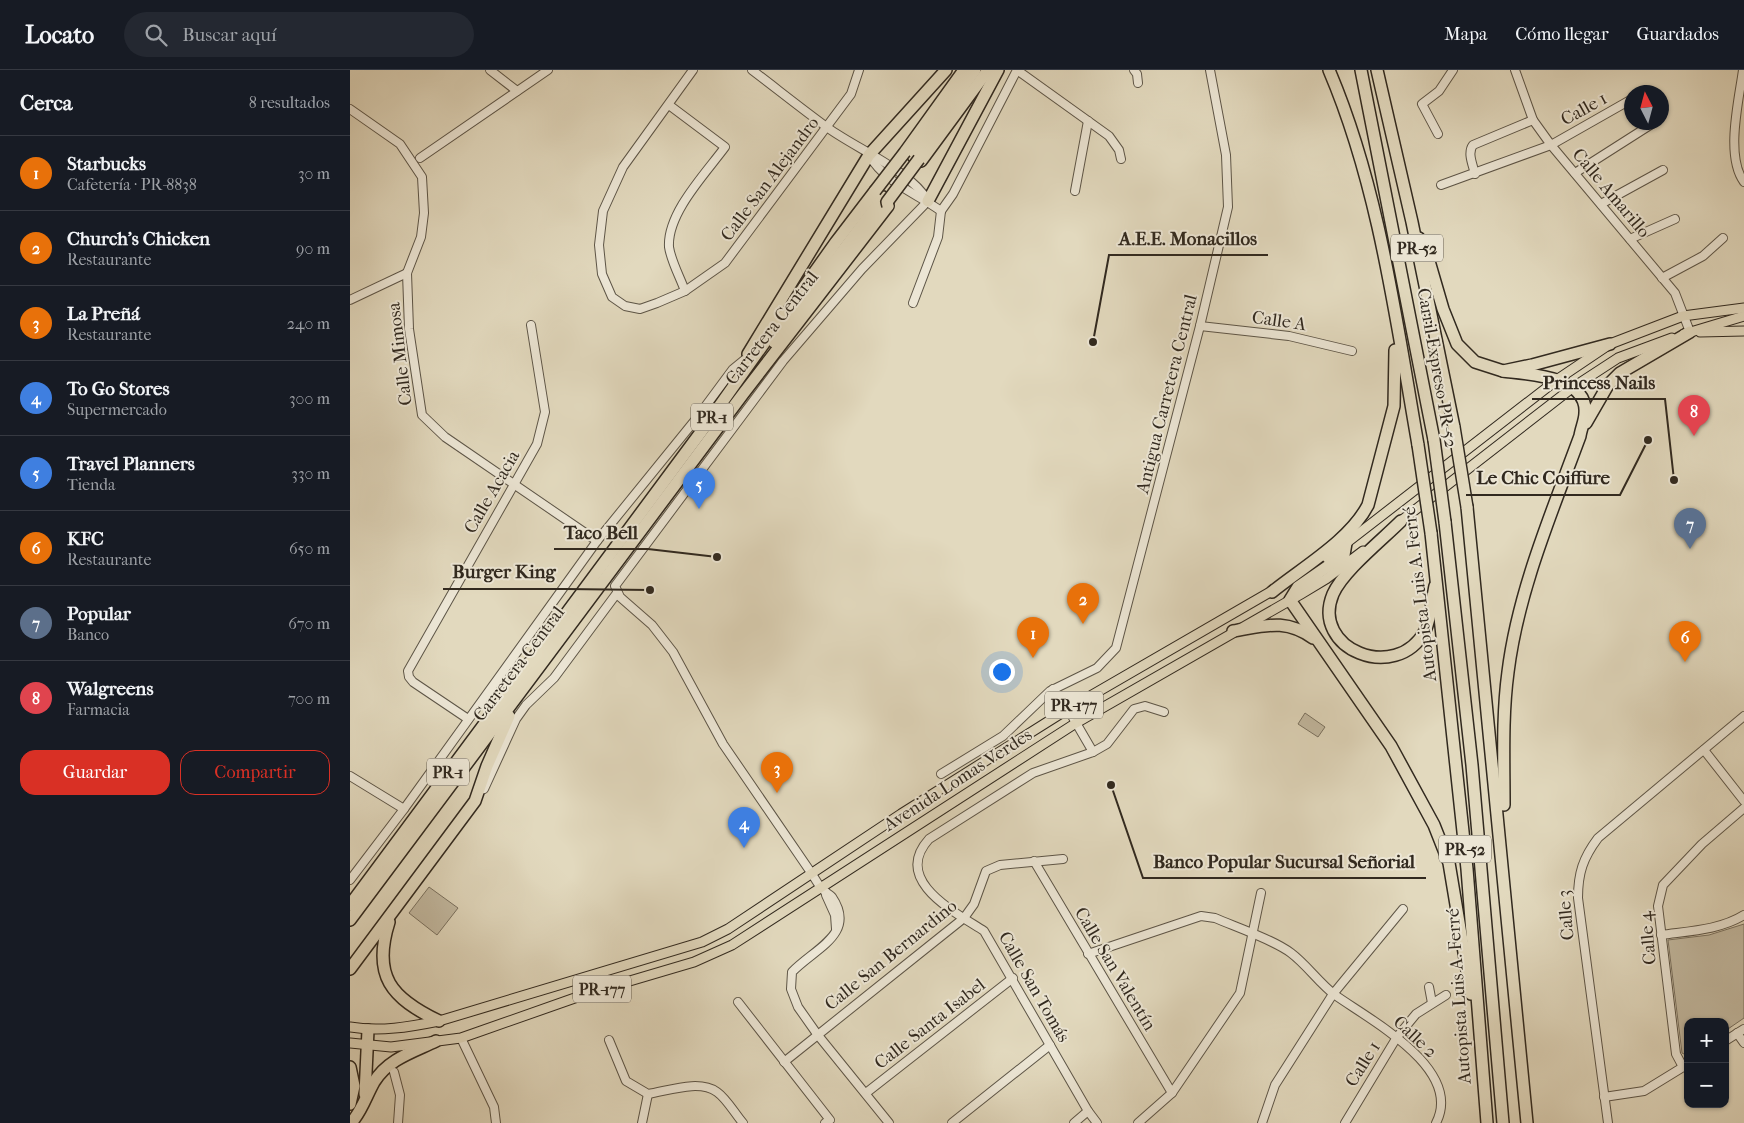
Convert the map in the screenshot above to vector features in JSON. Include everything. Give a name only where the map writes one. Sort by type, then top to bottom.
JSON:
[{"type":"highway","points":[[701,432],[700,425],[744,360],[869,155],[946,70]]},
{"type":"highway","name":"Carretera Central","points":[[350,904],[701,432],[836,242],[882,198],[914,157],[964,70]]},
{"type":"highway","points":[[914,157],[977,70]]},
{"type":"highway","name":"Carretera Central","points":[[350,920],[743,394],[882,198],[914,157],[988,70]]},
{"type":"highway","points":[[928,201],[998,70]]},
{"type":"highway","name":"Autopista Luis A. Ferré","points":[[1329,70],[1349,119],[1362,162],[1390,291],[1432,534],[1438,575],[1467,869],[1487,1123]]},
{"type":"highway","name":"Carril Expreso PR-52","points":[[1362,70],[1434,440],[1445,522],[1472,765],[1503,1123]]},
{"type":"highway","name":"PR-52","points":[[1377,70],[1412,222],[1454,427],[1467,507],[1527,1123]]},
{"type":"highway","points":[[1412,222],[1430,261],[1443,309],[1457,344],[1475,362],[1502,371],[1558,379],[1572,388],[1581,398],[1585,412],[1580,436],[1530,580],[1511,651],[1506,689],[1501,844]]},
{"type":"highway","points":[[1272,592],[1350,531],[1368,505],[1394,406],[1396,365],[1390,291]]},
{"type":"highway","points":[[1580,436],[1602,393],[1620,373],[1690,332]]},
{"type":"highway","points":[[1502,371],[1532,366],[1610,344]]},
{"type":"highway","points":[[1401,522],[1336,587],[1330,607],[1332,623],[1338,636],[1352,650],[1366,656],[1387,657],[1409,649],[1427,626],[1438,575]]},
{"type":"highway","points":[[1346,543],[1344,555],[1298,586],[1290,600],[1391,746],[1442,844],[1448,862],[1465,969],[1479,1033]]},
{"type":"highway","points":[[1233,631],[1286,625],[1302,630],[1319,642]]},
{"type":"highway","points":[[350,969],[475,800],[501,731],[522,690]]},
{"type":"highway","points":[[391,915],[382,948],[382,962],[388,981],[398,996],[406,1003],[439,1022]]},
{"type":"highway","points":[[366,1101],[368,1030]]},
{"type":"highway","points":[[351,1123],[366,1101],[374,1082],[392,1062],[436,1041]]},
{"type":"highway","points":[[350,1067],[354,1086],[350,1104]]},
{"type":"main road","name":"Avenida Lomas Verdes","points":[[350,1028],[368,1030],[439,1022],[702,942],[728,929],[901,814],[1068,709],[1316,566],[1558,379],[1610,344],[1683,316],[1744,308]]},
{"type":"main road","name":"Avenida Lomas Verdes","points":[[350,1043],[391,1048],[460,1038],[589,993],[708,956],[732,944],[824,890],[1076,722],[1326,579],[1572,388],[1618,358],[1690,332],[1744,316]]},
{"type":"main road","points":[[1690,332],[1744,331]]},
{"type":"street","points":[[490,70],[517,91]]},
{"type":"street","points":[[420,158],[548,70]]},
{"type":"street","name":"Calle San Alejandro","points":[[694,70],[623,167],[602,211],[599,245],[602,274],[612,297],[625,306],[640,308],[685,291],[725,263],[852,94],[859,70]]},
{"type":"street","points":[[752,70],[828,128],[869,155],[880,158],[921,188],[928,201],[941,211]]},
{"type":"street","points":[[914,304],[938,237],[941,211],[953,194],[1017,70],[1109,136],[1119,150],[1121,159]]},
{"type":"street","points":[[1134,70],[1137,74],[1138,83]]},
{"type":"street","name":"Antigua Carretera Central","points":[[941,774],[1003,736],[1052,689],[1097,668],[1116,648],[1200,326],[1228,207],[1226,155],[1210,70]]},
{"type":"street","points":[[1438,134],[1422,104],[1439,91],[1452,70]]},
{"type":"street","name":"Calle Amarillo","points":[[1515,70],[1533,120],[1550,145],[1675,293],[1690,332]]},
{"type":"street","points":[[1743,70],[1735,140],[1736,165],[1744,182]]},
{"type":"street","name":"Calle 1","points":[[1441,185],[1550,145],[1624,103]]},
{"type":"street","points":[[669,105],[725,147],[678,212],[670,230],[669,249],[685,291]]},
{"type":"street","name":"Calle Mimosa","points":[[350,109],[400,144],[422,178],[424,213],[420,237],[407,273],[409,329],[422,415],[445,437],[597,541]]},
{"type":"street","points":[[1475,174],[1470,156],[1470,148],[1473,145],[1533,120]]},
{"type":"street","points":[[1075,191],[1088,122]]},
{"type":"street","points":[[1574,173],[1642,130]]},
{"type":"street","points":[[400,144],[420,158],[422,178]]},
{"type":"street","points":[[1601,204],[1663,170]]},
{"type":"street","points":[[475,800],[492,773],[516,719],[526,705],[554,678],[778,368],[862,269],[928,201]]},
{"type":"street","points":[[1630,239],[1675,218]]},
{"type":"street","points":[[1662,278],[1703,256],[1723,238]]},
{"type":"street","points":[[350,300],[407,273]]},
{"type":"street","name":"Calle Acacia","points":[[468,719],[413,682],[409,678],[408,671],[513,483],[537,444],[545,412],[531,325]]},
{"type":"street","name":"Calle A","points":[[1200,326],[1289,336],[1352,350]]},
{"type":"street","points":[[350,880],[404,809],[597,541],[733,369],[744,360]]},
{"type":"street","points":[[616,590],[652,625],[673,652],[723,744],[812,874],[824,890],[830,894],[841,916],[838,930],[792,972],[790,981],[793,997],[817,1034],[889,1123]]},
{"type":"street","points":[[1052,689],[1068,709],[1094,752]]},
{"type":"street","name":"Calle San Tomás","points":[[1097,1123],[1088,1112],[1013,978],[984,931],[964,918],[924,886],[917,868],[920,848],[938,832],[1033,773],[1094,752],[1107,744],[1134,709],[1145,706],[1164,712]]},
{"type":"street","name":"Calle 3","points":[[1608,1123],[1578,898],[1578,876],[1585,856],[1598,838],[1744,716]]},
{"type":"street","points":[[1704,750],[1744,801]]},
{"type":"street","points":[[350,776],[404,809]]},
{"type":"street","name":"Calle 4","points":[[1684,1065],[1676,1054],[1658,906],[1663,885],[1702,844],[1744,808]]},
{"type":"street","name":"Calle San Bernardino","points":[[784,1062],[964,918],[974,904],[986,871],[1000,865],[1064,859]]},
{"type":"street","name":"Calle San Valentín","points":[[1034,861],[1172,1093]]},
{"type":"street","points":[[1138,1123],[1172,1093],[1240,993],[1262,893]]},
{"type":"street","points":[[1262,1123],[1276,1085],[1333,994],[1403,909]]},
{"type":"street","points":[[1661,935],[1705,929],[1734,921],[1744,915]]},
{"type":"street","points":[[1088,954],[1201,916],[1215,918],[1252,934]]},
{"type":"street","name":"Calle 2","points":[[1252,934],[1290,952],[1333,994],[1398,1037],[1436,1079],[1442,1103],[1436,1123]]},
{"type":"street","name":"Calle Santa Isabel","points":[[866,1093],[1013,978]]},
{"type":"street","points":[[1429,987],[1432,1003]]},
{"type":"street","name":"Calle 1","points":[[1345,1123],[1398,1037],[1416,1014],[1446,995]]},
{"type":"street","points":[[738,1002],[827,1121]]},
{"type":"street","points":[[1729,1038],[1741,1031],[1744,1043]]},
{"type":"street","points":[[460,1038],[494,1107],[496,1123]]},
{"type":"street","points":[[609,1040],[626,1081],[648,1094],[692,1087],[706,1087],[718,1092],[743,1123]]},
{"type":"street","points":[[952,1123],[1050,1045]]},
{"type":"street","points":[[1604,1097],[1644,1091],[1684,1067]]},
{"type":"street","points":[[394,1072],[400,1095],[398,1123]]},
{"type":"street","points":[[642,1123],[648,1094]]},
{"type":"street","points":[[1074,1123],[1088,1112]]},
{"type":"shaded area","points":[[1305,713],[1325,727],[1318,737],[1298,724]]},
{"type":"shaded area","points":[[429,887],[458,908],[437,935],[409,913]]},
{"type":"shaded area","points":[[1744,924],[1744,1018],[1729,1028],[1729,1018],[1684,1018],[1684,1054],[1682,1053],[1668,940],[1709,935]]},
{"type":"place","name":"A.E.E. Monacillos","points":[[1093,342]]},
{"type":"place","name":"Walgreens","points":[[1694,436]]},
{"type":"place","name":"Le Chic Coiffure","points":[[1648,440]]},
{"type":"place","name":"Princess Nails","points":[[1674,480]]},
{"type":"place","name":"Travel Planners","points":[[699,509]]},
{"type":"place","name":"Popular","points":[[1690,549]]},
{"type":"place","name":"Taco Bell","points":[[717,557]]},
{"type":"place","name":"Burger King","points":[[650,590]]},
{"type":"place","name":"Church's Chicken","points":[[1083,624]]},
{"type":"place","name":"Starbucks","points":[[1033,658]]},
{"type":"place","name":"KFC","points":[[1685,662]]},
{"type":"place","name":"Banco Popular Sucursal Señorial","points":[[1111,785]]},
{"type":"place","name":"La Preñá","points":[[777,793]]},
{"type":"place","name":"To Go Stores","points":[[744,848]]}]
